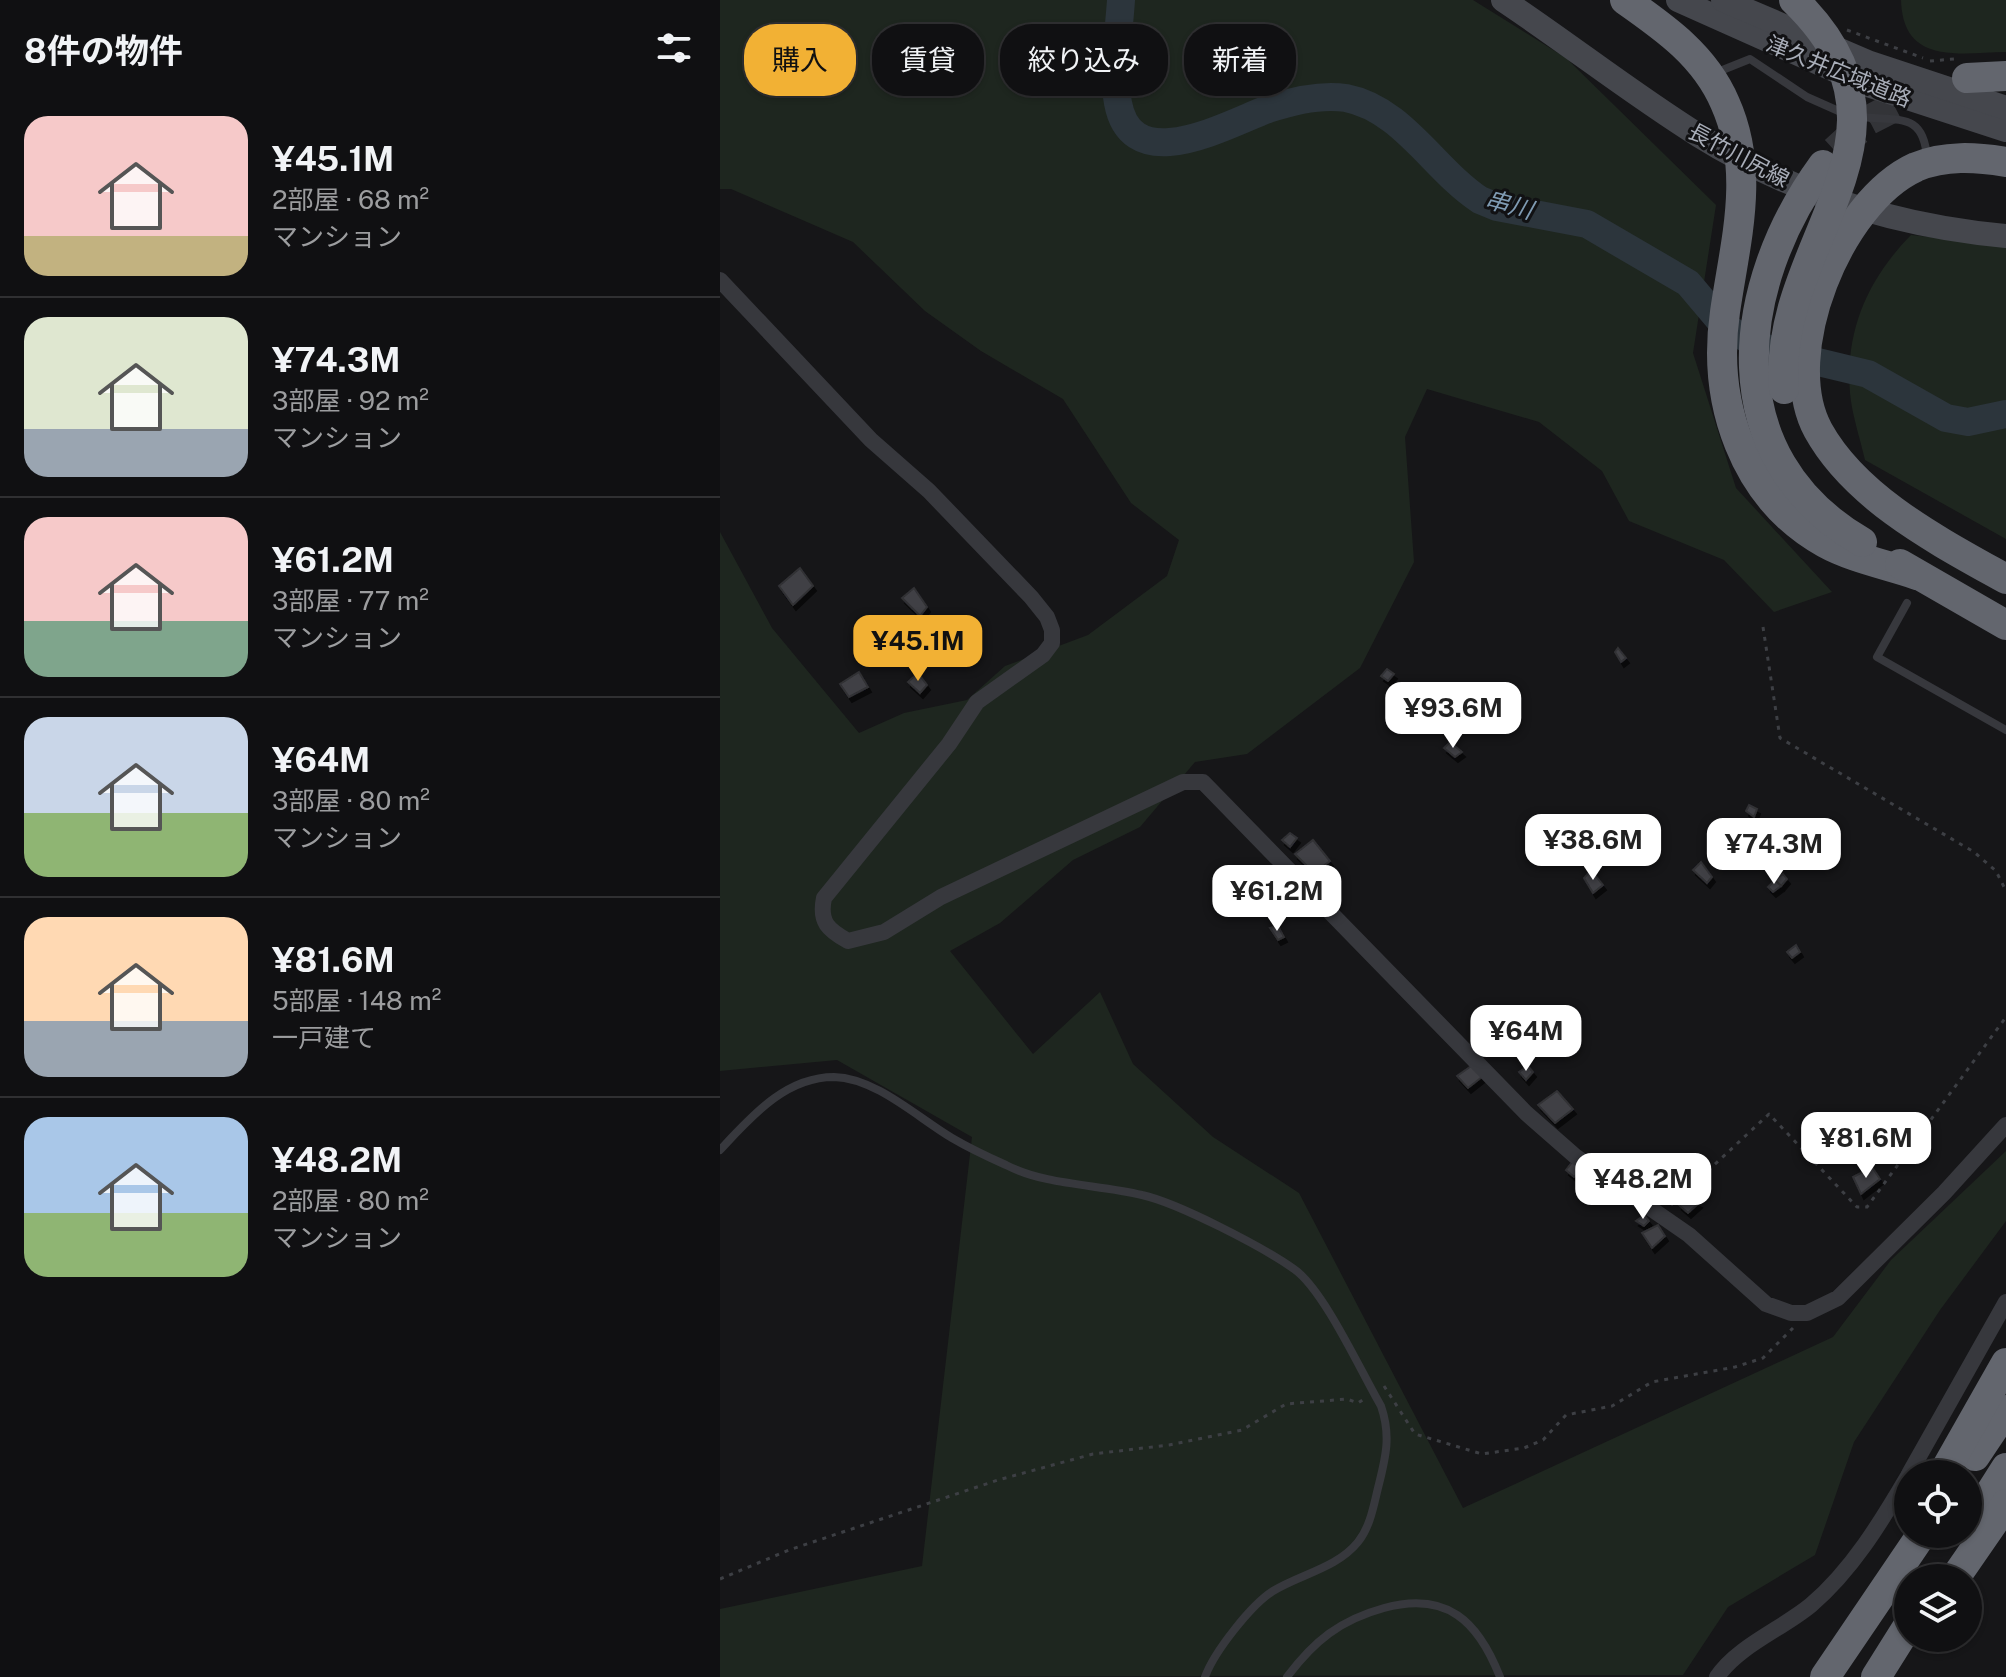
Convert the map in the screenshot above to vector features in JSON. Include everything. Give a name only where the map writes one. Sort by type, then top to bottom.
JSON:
[{"type":"highway","points":[[1625,0],[1689,49],[1711,76],[1731,117],[1741,159],[1742,201],[1723,324],[1721,361],[1725,401],[1735,437],[1754,473],[1772,498],[1812,522]]},
{"type":"highway","points":[[1801,8],[1832,45],[1844,73],[1851,108],[1852,138],[1839,190],[1792,304],[1783,357],[1784,388],[1800,438],[1816,462],[1914,528],[2006,579]]},
{"type":"highway","points":[[1957,69],[2006,76]]},
{"type":"highway","points":[[1848,483],[1817,427],[1806,395],[1804,352],[1814,312],[1837,256],[1865,210],[1891,184],[1927,163],[1960,158],[2006,162]]},
{"type":"highway","points":[[1823,165],[1794,212],[1772,263],[1760,302],[1753,362],[1758,409],[1770,445],[1812,522],[1829,545],[1917,575],[2006,625]]},
{"type":"highway","points":[[1969,1460],[1994,1408],[2006,1363]]},
{"type":"highway","points":[[1954,1460],[1994,1408]]},
{"type":"highway","points":[[1982,1506],[2006,1468]]},
{"type":"highway","points":[[1965,1564],[2006,1504]]},
{"type":"highway","points":[[1824,1677],[1899,1548]]},
{"type":"highway","points":[[1824,1677],[1912,1548]]},
{"type":"highway","points":[[1876,1677],[1894,1648]]},
{"type":"highway","points":[[1893,1677],[1908,1652]]},
{"type":"main road","name":"長竹川尻線","points":[[1503,0],[1675,120],[1756,168],[1850,206],[1896,219],[2006,236]]},
{"type":"main road","name":"津久井広域道路","points":[[1678,0],[1868,85],[2006,130]]},
{"type":"main road","name":"津久井広域道路","points":[[1723,0],[1870,63],[2006,108]]},
{"type":"street","points":[[720,280],[871,440],[929,491],[1031,597],[1047,617],[1052,630],[1052,643],[1043,655],[977,702],[949,744],[824,898],[821,914],[829,930],[848,941],[884,932],[941,897],[1183,782],[1203,782],[1526,1113],[1575,1156],[1689,1235],[1766,1304],[1777,1309],[1807,1313],[1838,1298],[1944,1193],[2006,1125]]},
{"type":"street","points":[[1916,1460],[2006,1302]]},
{"type":"street","points":[[1717,1677],[1733,1659],[1799,1615],[1834,1583],[1867,1543],[1894,1498]]},
{"type":"lane","points":[[1711,76],[1724,67],[1750,59],[1825,107],[1861,117],[1907,120],[1917,125],[1924,136],[1927,163]]},
{"type":"lane","points":[[1907,603],[1877,657],[2006,730]]},
{"type":"lane","points":[[720,1150],[779,1094],[818,1080],[846,1079],[875,1091],[954,1139],[1011,1168],[1046,1178],[1143,1195],[1177,1206],[1295,1270],[1313,1290],[1381,1406],[1387,1424],[1388,1449],[1369,1522],[1358,1542],[1338,1560],[1273,1591],[1253,1607],[1205,1677]]},
{"type":"lane","points":[[1287,1677],[1310,1646],[1333,1627],[1362,1613],[1407,1601],[1433,1602],[1461,1616],[1488,1646],[1500,1677]]},
{"type":"path","points":[[1844,29],[1957,69]]},
{"type":"path","points":[[1763,627],[1780,738],[1974,852],[1996,871],[2006,891]]},
{"type":"path","points":[[1660,1215],[1769,1114],[1857,1207],[1867,1207],[2006,1017]]},
{"type":"path","points":[[1405,1422],[1415,1434],[1482,1454],[1524,1448],[1543,1440],[1566,1415],[1612,1406],[1652,1382],[1735,1367],[1763,1358],[1807,1313]]},
{"type":"path","points":[[720,1579],[789,1550],[998,1480],[1093,1454],[1169,1445],[1242,1430],[1286,1404],[1347,1399],[1358,1403]]},
{"type":"shaded area","points":[[720,0],[1473,0],[1566,58],[1716,205],[1693,353],[1736,488],[1832,592],[1774,612],[1724,560],[1629,521],[1602,471],[1539,422],[1427,389],[1405,437],[1414,562],[1360,668],[1247,754],[1195,762],[1140,827],[1073,860],[1000,923],[950,951],[1033,1054],[1100,992],[1133,1064],[1213,1137],[1299,1193],[1463,1508],[1833,1337],[1891,1260],[2006,1151],[2006,1221],[1940,1310],[1854,1442],[1815,1555],[1728,1607],[1683,1675],[720,1677],[720,1609],[922,1566],[972,1137],[837,1060],[720,1071],[720,532],[772,628],[859,733],[904,713],[967,700],[1005,666],[1088,635],[1167,576],[1179,540],[1131,503],[1063,399],[981,351],[925,311],[853,242],[731,189],[720,189]]},
{"type":"shaded area","points":[[1901,0],[2006,0],[2006,52],[1953,53],[1923,45],[1912,36],[1904,21]]},
{"type":"shaded area","points":[[1911,235],[2006,245],[2006,539],[1865,460],[1850,393],[1851,348],[1862,307],[1871,288]]},
{"type":"building","points":[[800,568],[813,586],[793,605],[779,586]]},
{"type":"building","points":[[914,588],[927,607],[920,616],[902,598]]},
{"type":"building","points":[[1618,648],[1626,658],[1621,662],[1615,652]]},
{"type":"building","points":[[1387,669],[1394,674],[1388,681],[1381,676]]},
{"type":"building","points":[[859,672],[868,687],[849,697],[840,684]]},
{"type":"building","points":[[918,673],[927,685],[920,693],[908,682]]},
{"type":"building","points":[[1450,742],[1462,752],[1455,757],[1444,748]]},
{"type":"building","points":[[1749,805],[1757,809],[1754,817],[1746,811]]},
{"type":"building","points":[[1290,833],[1297,838],[1290,847],[1282,840]]},
{"type":"building","points":[[1313,840],[1330,861],[1314,873],[1295,854]]},
{"type":"building","points":[[1701,862],[1712,877],[1707,883],[1693,870]]},
{"type":"building","points":[[1591,870],[1603,885],[1593,893],[1584,878]]},
{"type":"building","points":[[1783,874],[1787,879],[1781,886],[1775,880]]},
{"type":"building","points":[[1775,880],[1781,886],[1773,892],[1768,887]]},
{"type":"building","points":[[1278,926],[1284,937],[1278,940],[1270,928]]},
{"type":"building","points":[[1796,945],[1800,952],[1792,958],[1787,952]]},
{"type":"building","points":[[1477,1062],[1487,1073],[1468,1088],[1457,1076]]},
{"type":"building","points":[[1528,1066],[1533,1072],[1526,1080],[1519,1072]]},
{"type":"building","points":[[1557,1091],[1573,1109],[1555,1123],[1538,1105]]},
{"type":"building","points":[[1573,1161],[1583,1169],[1574,1177],[1566,1170]]},
{"type":"building","points":[[1872,1167],[1880,1179],[1861,1194],[1853,1177]]},
{"type":"building","points":[[1688,1197],[1699,1203],[1688,1213],[1679,1205]]},
{"type":"building","points":[[1644,1215],[1649,1221],[1644,1226],[1636,1221]]},
{"type":"building","points":[[1658,1225],[1665,1236],[1652,1248],[1642,1233]]},
{"type":"waterway","name":"串川","points":[[1121,0],[1116,91],[1127,126],[1142,138],[1161,142],[1183,140],[1268,109],[1306,99],[1336,97],[1366,104],[1401,127],[1480,200],[1497,207],[1587,224],[1688,283],[1726,328],[1772,351],[1868,374],[1946,418],[1968,422],[2006,414]]},
{"type":"tunnel","points":[[1835,151],[1869,120],[1927,90]]}]
